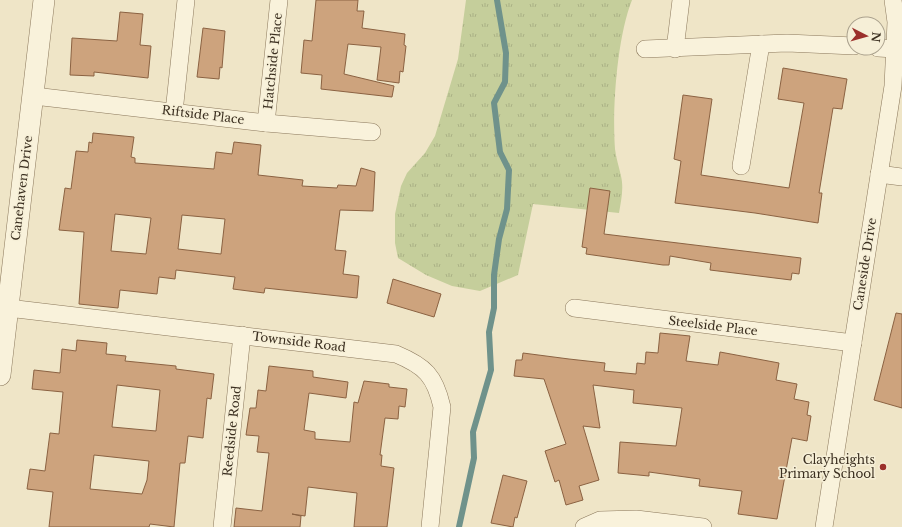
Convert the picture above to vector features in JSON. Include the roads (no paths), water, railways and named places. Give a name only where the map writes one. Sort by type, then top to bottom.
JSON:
[{"type":"street","name":"Canehaven Drive","points":[[0,375],[34,96],[44,0]]},
{"type":"street","points":[[174,112],[186,0]]},
{"type":"street","name":"Hatchside Place","points":[[266,123],[279,0]]},
{"type":"street","points":[[675,49],[681,0]]},
{"type":"street","name":"Caneside Drive","points":[[824,527],[893,86],[895,49],[893,0]]},
{"type":"street","points":[[644,50],[787,43],[846,46]]},
{"type":"street","points":[[741,166],[761,44]]},
{"type":"street","points":[[886,48],[895,49]]},
{"type":"street","name":"Riftside Place","points":[[34,96],[266,123],[372,132]]},
{"type":"street","points":[[879,174],[902,177]]},
{"type":"street","name":"Townside Road","points":[[8,308],[396,354],[410,360],[426,370],[439,390],[442,407],[430,527]]},
{"type":"street","name":"Steelside Place","points":[[574,308],[853,343]]},
{"type":"street","name":"Reedside Road","points":[[222,527],[242,335]]},
{"type":"street","points":[[584,527],[600,520],[629,519],[703,527]]},
{"type":"waterway","points":[[459,527],[474,458],[473,432],[491,370],[489,332],[494,308],[494,275],[499,239],[507,209],[509,170],[500,152],[494,103],[505,82],[506,53],[497,0]]},
{"type":"place","name":"Clayheights Primary School","points":[[883,467]]}]
